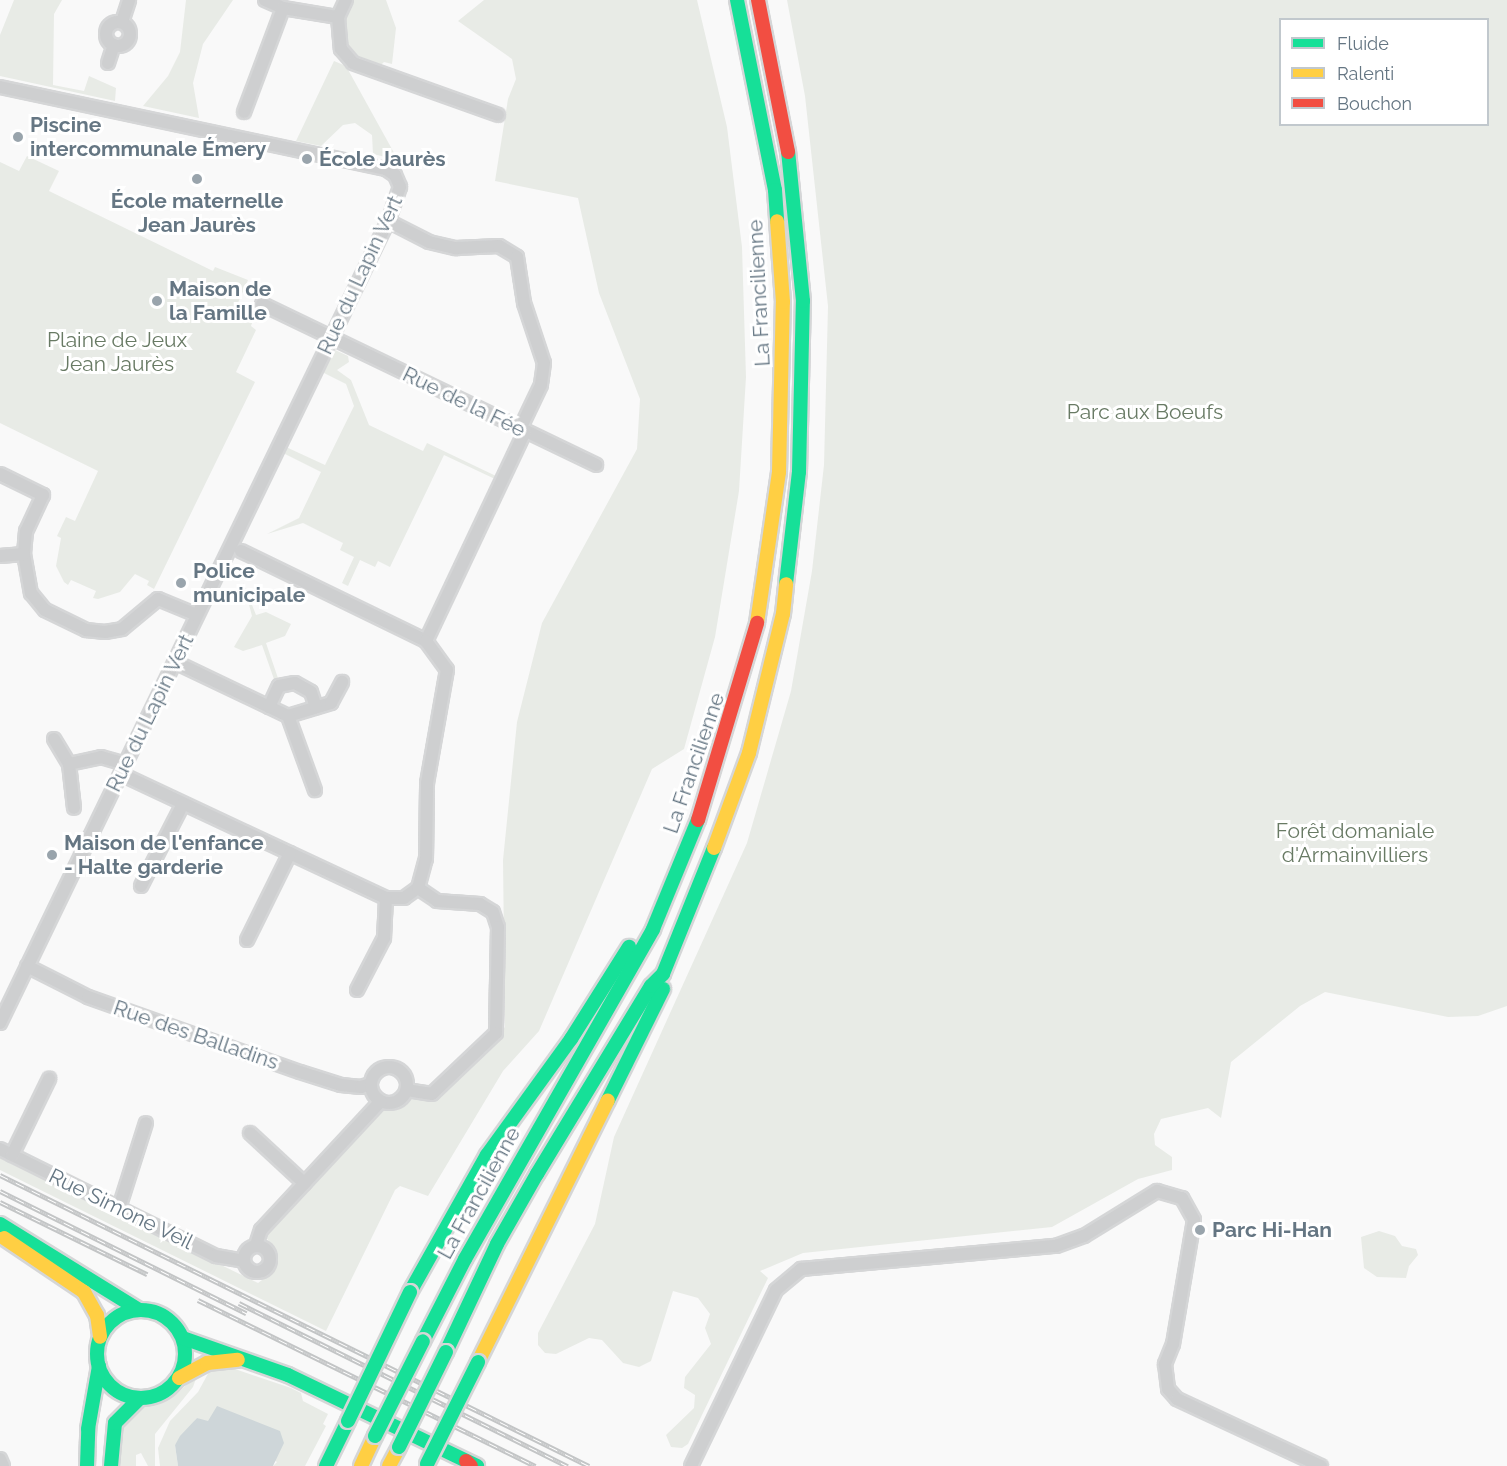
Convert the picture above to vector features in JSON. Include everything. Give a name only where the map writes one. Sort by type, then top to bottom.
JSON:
[{"type":"main road","name":"La Francilienne","points":[[361,1466],[471,1250],[653,930],[705,804],[742,687],[766,574],[779,472],[784,353],[780,251],[765,128],[737,0]]},
{"type":"main road","name":"La Francilienne","points":[[389,1466],[446,1353],[497,1244],[651,986],[663,974],[695,902],[749,753],[783,614],[794,539],[805,351],[800,249],[785,125],[758,0]]},
{"type":"main road","points":[[326,1466],[410,1292],[487,1155],[571,1039],[634,938],[653,930]]},
{"type":"main road","points":[[427,1465],[663,991],[663,974]]},
{"type":"main road","points":[[0,1224],[138,1310],[162,1315],[183,1338],[338,1397],[472,1465]]},
{"type":"main road","points":[[0,1236],[84,1292],[97,1316],[100,1337],[99,1366],[88,1429],[87,1466]]},
{"type":"main road","points":[[100,1337],[116,1317],[138,1310]]},
{"type":"main road","points":[[179,1378],[185,1362],[183,1338]]},
{"type":"main road","points":[[111,1466],[115,1423],[140,1398],[164,1392],[179,1378],[207,1364],[242,1359]]},
{"type":"main road","points":[[99,1366],[116,1390],[140,1398]]},
{"type":"street","points":[[122,22],[129,0]]},
{"type":"street","points":[[265,0],[284,8],[338,17]]},
{"type":"street","points":[[346,0],[338,17],[341,49],[354,63],[498,115]]},
{"type":"street","points":[[244,112],[284,8]]},
{"type":"street","points":[[114,22],[122,22],[128,26],[130,37],[122,45],[114,45],[106,32],[114,22]]},
{"type":"street","points":[[108,63],[114,45]]},
{"type":"street","name":"Rue du Lapin Vert","points":[[0,87],[386,169],[395,175],[400,195],[332,338],[225,552],[198,615],[0,1023]]},
{"type":"street","points":[[388,221],[429,242],[456,248],[499,246],[517,257],[524,303],[544,363],[542,386],[523,431],[426,641]]},
{"type":"street","name":"Rue de la Fée","points":[[262,304],[596,465]]},
{"type":"street","points":[[0,474],[43,495],[26,531],[24,554],[31,593],[45,610],[86,630],[122,629],[158,599],[198,615]]},
{"type":"street","points":[[225,552],[237,555],[241,551],[241,545],[233,537]]},
{"type":"street","points":[[69,764],[101,757],[183,804],[386,898],[404,898],[418,888],[426,859],[427,783],[447,670],[426,641],[241,551]]},
{"type":"street","points":[[0,556],[24,554]]},
{"type":"street","points":[[175,662],[288,716],[331,703],[342,682]]},
{"type":"street","points":[[269,707],[279,686],[296,683],[311,692],[316,707]]},
{"type":"street","points":[[288,716],[315,790]]},
{"type":"street","points":[[54,739],[69,764],[74,808]]},
{"type":"street","points":[[141,886],[183,804]]},
{"type":"street","points":[[247,940],[290,853]]},
{"type":"street","points":[[407,1090],[432,1094],[496,1033],[497,918],[488,907],[437,900],[418,888]]},
{"type":"street","points":[[357,990],[364,982],[384,938],[386,898]]},
{"type":"street","name":"Rue des Balladins","points":[[27,966],[88,997],[300,1072],[341,1085],[361,1087],[370,1084]]},
{"type":"street","points":[[393,1066],[403,1072],[407,1090],[395,1102],[381,1101],[374,1095],[370,1084],[380,1068],[393,1066]]},
{"type":"street","points":[[6,1152],[49,1079]]},
{"type":"street","points":[[256,1245],[267,1251],[267,1267],[251,1271],[243,1261],[245,1252],[256,1245],[261,1230],[381,1101]]},
{"type":"street","points":[[119,1208],[146,1124]]},
{"type":"street","points":[[250,1133],[304,1183]]},
{"type":"street","name":"Rue Simone Veil","points":[[6,1152],[216,1256],[243,1261]]},
{"type":"street","points":[[693,1461],[776,1290],[801,1269],[1056,1246],[1084,1236],[1157,1191],[1182,1198],[1191,1208],[1194,1220],[1173,1344],[1165,1364],[1168,1389],[1177,1398],[1321,1466]]},
{"type":"street","points":[[0,1459],[3,1466]]},
{"type":"green space","points":[[14,0],[62,0],[54,14],[53,85],[84,91],[89,76],[116,88],[115,101],[0,76],[0,35]]},
{"type":"green space","points":[[186,0],[233,0],[203,44],[193,83],[199,118],[143,106],[168,76],[180,52]]},
{"type":"green space","points":[[353,0],[386,0],[396,28],[392,64],[384,62],[380,66],[357,58],[349,51],[346,18]]},
{"type":"green space","points":[[484,0],[697,0],[727,127],[742,247],[746,377],[739,491],[715,637],[684,749],[652,769],[539,1031],[503,1071],[428,1196],[400,1186],[395,1190],[326,1331],[0,1170],[0,1157],[258,1283],[273,1272],[278,1260],[276,1250],[264,1235],[317,1177],[309,1168],[372,1101],[390,1106],[412,1097],[438,1096],[505,1027],[503,860],[517,722],[542,623],[637,449],[640,399],[599,293],[578,198],[495,181],[508,99],[516,79],[512,59],[458,21]]},
{"type":"green space","name":"Parc aux Boeufs","points":[[787,0],[1507,0],[1507,1006],[1478,1016],[1448,1017],[1325,992],[1300,1006],[1231,1062],[1221,1118],[1208,1108],[1161,1119],[1154,1134],[1155,1145],[1172,1157],[1172,1170],[1138,1179],[1052,1227],[803,1253],[760,1271],[768,1278],[688,1444],[682,1448],[671,1447],[666,1435],[694,1408],[695,1395],[684,1388],[685,1377],[711,1344],[705,1328],[710,1314],[698,1298],[673,1291],[651,1361],[639,1367],[623,1363],[602,1340],[589,1338],[556,1354],[545,1353],[538,1345],[538,1333],[595,1224],[614,1137],[747,843],[791,691],[812,571],[824,465],[828,306],[805,96]]},
{"type":"green space","points":[[334,61],[346,66],[398,160],[373,154],[372,135],[355,123],[343,125],[321,146],[296,141]]},
{"type":"green space","name":"Plaine de Jeux Jean Jaurès","points":[[27,156],[59,171],[49,191],[213,271],[215,267],[248,280],[237,305],[255,314],[251,326],[256,330],[236,372],[255,382],[154,589],[147,585],[149,581],[135,574],[120,592],[98,599],[93,598],[96,591],[71,580],[68,585],[64,582],[56,566],[61,538],[57,536],[66,517],[75,521],[98,471],[0,423],[0,162],[19,171]]},
{"type":"green space","points":[[333,349],[348,356],[349,362],[337,370],[351,380],[369,425],[423,451],[427,443],[496,476],[495,479],[444,455],[390,567],[378,561],[375,567],[360,560],[348,586],[342,583],[354,557],[340,550],[343,543],[303,523],[267,534],[299,518],[321,472],[283,453],[286,447],[325,465],[354,406],[346,384],[322,372]]},
{"type":"green space","points":[[243,582],[256,615],[266,612],[291,624],[285,636],[266,643],[280,684],[276,685],[262,645],[243,651],[234,647],[252,616]]},
{"type":"green space","points":[[1379,1231],[1395,1236],[1402,1246],[1416,1249],[1418,1255],[1409,1266],[1406,1278],[1377,1277],[1364,1268],[1361,1237]]},
{"type":"green space","points":[[235,1369],[291,1388],[301,1393],[303,1401],[328,1414],[323,1424],[326,1426],[305,1466],[273,1466],[277,1462],[197,1418],[175,1445],[178,1466],[160,1466],[158,1448],[170,1421],[198,1392],[210,1370]]},
{"type":"green space","points":[[198,1373],[193,1387],[155,1434],[155,1466],[148,1466],[141,1453],[136,1455],[136,1466],[120,1466],[116,1432],[144,1407],[178,1393]]},
{"type":"shaded area","points":[[217,1406],[280,1431],[284,1443],[273,1466],[178,1466],[175,1445],[180,1436],[197,1418],[208,1421]]},
{"type":"railway","points":[[0,1175],[589,1466]]},
{"type":"railway","points":[[0,1191],[246,1313]]},
{"type":"railway","points":[[0,1202],[147,1274]]},
{"type":"railway","points":[[198,1300],[535,1466]]},
{"type":"railway","points":[[239,1303],[568,1466]]},
{"type":"traffic: fast","points":[[737,0],[775,190],[777,221]]},
{"type":"traffic: fast","points":[[786,584],[799,472],[803,301],[788,152]]},
{"type":"traffic: fast","points":[[423,1341],[465,1259],[653,929],[698,820]]},
{"type":"traffic: fast","points":[[446,1352],[497,1244],[537,1174],[651,986],[663,974],[714,848]]},
{"type":"traffic: fast","points":[[410,1292],[487,1155],[571,1039],[629,947]]},
{"type":"traffic: fast","points":[[608,1100],[663,989]]},
{"type":"traffic: fast","points":[[0,1224],[139,1310]]},
{"type":"traffic: fast","points":[[348,1421],[410,1292]]},
{"type":"traffic: fast","points":[[141,1310],[166,1317],[178,1329],[185,1354],[178,1379],[166,1391],[141,1398],[116,1391],[104,1379],[97,1354],[104,1329],[116,1317],[141,1310]]},
{"type":"traffic: fast","points":[[183,1338],[288,1375],[477,1466]]},
{"type":"traffic: fast","points":[[375,1436],[423,1341]]},
{"type":"traffic: fast","points":[[399,1447],[446,1352]]},
{"type":"traffic: fast","points":[[427,1464],[478,1362]]},
{"type":"traffic: fast","points":[[87,1466],[88,1429],[99,1366]]},
{"type":"traffic: fast","points":[[111,1466],[115,1423],[140,1398]]},
{"type":"traffic: fast","points":[[326,1466],[348,1421]]},
{"type":"traffic: slow","points":[[757,623],[779,472],[783,302],[777,221]]},
{"type":"traffic: slow","points":[[714,848],[749,753],[783,614],[786,584]]},
{"type":"traffic: slow","points":[[478,1362],[608,1100]]},
{"type":"traffic: slow","points":[[4,1238],[84,1292],[97,1315],[100,1337]]},
{"type":"traffic: slow","points":[[179,1378],[207,1363],[238,1360]]},
{"type":"traffic: slow","points":[[361,1466],[375,1436]]},
{"type":"traffic: slow","points":[[389,1466],[399,1447]]},
{"type":"traffic: jam","points":[[758,0],[788,152]]},
{"type":"traffic: jam","points":[[698,820],[757,623]]},
{"type":"traffic: jam","points":[[466,1461],[471,1466]]},
{"type":"place","name":"Piscine intercommunale Émery","points":[[18,137]]},
{"type":"place","name":"École Jaurès","points":[[307,159]]},
{"type":"place","name":"École maternelle Jean Jaurès","points":[[197,179]]},
{"type":"place","name":"Maison de la Famille","points":[[157,301]]},
{"type":"place","name":"Police municipale","points":[[181,583]]},
{"type":"place","name":"Maison de l'enfance - Halte garderie","points":[[52,855]]},
{"type":"place","name":"Parc Hi-Han","points":[[1200,1230]]},
{"type":"park label","name":"Forêt domaniale d'Armainvilliers","points":[[1355,843]]}]
